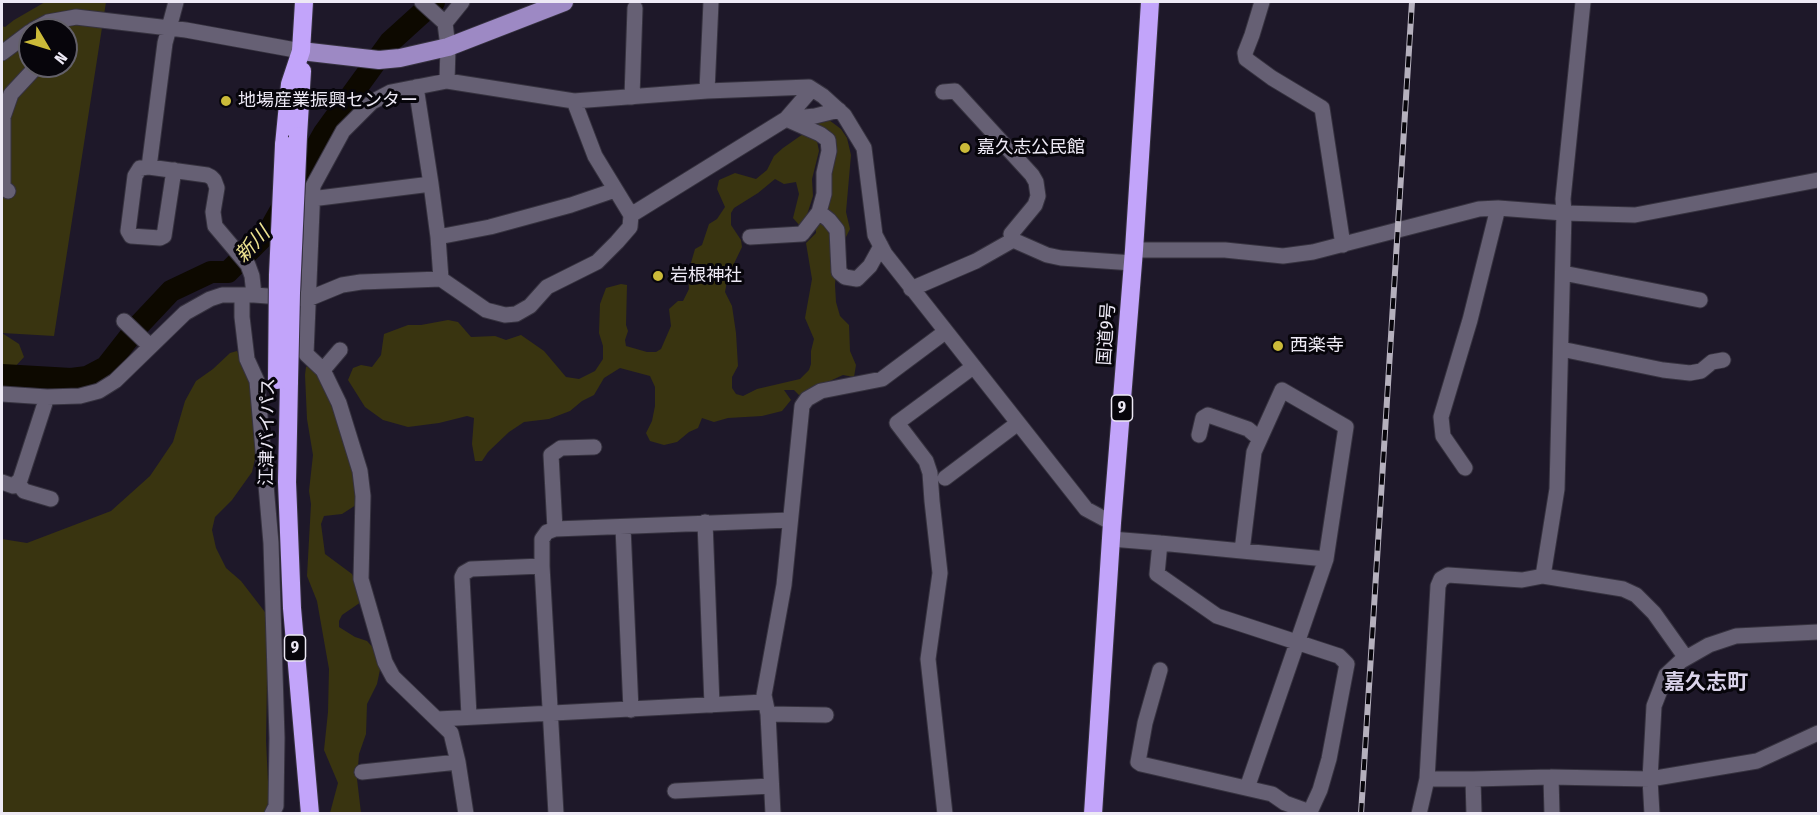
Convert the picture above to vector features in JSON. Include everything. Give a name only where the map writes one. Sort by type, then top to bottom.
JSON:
[{"type":"highway","name":"江津バイパス","points":[[304,2],[301,51],[303,81],[291,141],[291,293],[283,381],[292,608],[310,813]]},
{"type":"highway","name":"国道9号","points":[[1093,813],[1134,257],[1150,2]]},
{"type":"main road","points":[[301,51],[362,58],[400,58],[448,47],[564,2]]},
{"type":"street","points":[[149,166],[165,43],[177,2]]},
{"type":"street","points":[[423,2],[442,20],[448,47],[447,81]]},
{"type":"street","points":[[442,20],[462,2]]},
{"type":"street","points":[[707,91],[711,2]]},
{"type":"street","points":[[1262,2],[1245,53],[1246,59],[1272,78],[1322,108],[1343,245]]},
{"type":"street","points":[[1543,576],[1557,489],[1563,199],[1583,2]]},
{"type":"street","points":[[632,97],[634,8]]},
{"type":"street","points":[[73,18],[169,28],[301,51]]},
{"type":"street","points":[[2,53],[18,41]]},
{"type":"street","points":[[8,191],[3,187],[3,117],[11,94],[26,78]]},
{"type":"street","points":[[466,813],[451,733],[393,677],[385,662],[361,579],[363,496],[360,471],[339,403],[322,370],[306,354],[313,186],[343,131],[372,102],[391,92],[447,81],[574,101],[707,91],[809,87],[839,110],[855,131],[864,148],[875,235],[881,246],[911,289],[1086,509],[1112,531],[1160,543],[1326,559]]},
{"type":"street","points":[[416,87],[438,237],[441,279]]},
{"type":"street","points":[[631,215],[786,119],[812,89]]},
{"type":"street","points":[[943,92],[955,91],[1036,182],[1038,196],[1035,205],[1011,234],[1013,240],[1047,255],[1061,258],[1134,257],[1225,250],[1282,256],[1343,245],[1479,209],[1635,215],[1818,180]]},
{"type":"street","points":[[2,394],[47,397],[80,396],[99,391],[115,381],[146,342],[198,304],[222,296],[308,299],[342,285],[361,282],[441,279],[486,310],[505,315],[516,314],[530,306],[547,287],[597,262],[630,227],[631,215],[595,156],[574,101]]},
{"type":"street","points":[[786,119],[815,116],[839,110]]},
{"type":"street","points":[[750,237],[802,234],[819,212],[824,194],[828,141],[820,134],[786,119]]},
{"type":"street","points":[[174,170],[164,236],[160,238],[131,236],[128,231],[135,176],[140,168],[149,166],[174,170],[207,176],[214,180],[217,188],[213,212],[215,226],[248,265],[252,276],[248,296],[247,359],[257,381],[271,543],[277,738],[276,806],[272,813]]},
{"type":"street","points":[[311,199],[431,184]]},
{"type":"street","points":[[438,237],[490,227],[571,205],[615,190]]},
{"type":"street","points":[[1465,468],[1443,436],[1441,417],[1470,320],[1498,208]]},
{"type":"street","points":[[819,212],[837,230],[839,272],[845,277],[857,279],[870,266],[881,246]]},
{"type":"street","points":[[911,289],[976,261],[1013,240]]},
{"type":"street","points":[[1563,273],[1700,300]]},
{"type":"street","points":[[127,323],[146,342]]},
{"type":"street","points":[[773,813],[764,695],[784,585],[800,414],[804,403],[821,391],[882,379],[945,332]]},
{"type":"street","points":[[1561,349],[1664,370],[1690,373],[1701,371],[1712,362],[1723,360]]},
{"type":"street","points":[[322,370],[340,350]]},
{"type":"street","points":[[945,813],[928,659],[940,573],[930,473],[928,465],[897,423],[973,367]]},
{"type":"street","points":[[1242,551],[1254,452],[1282,390],[1346,427],[1326,559],[1247,788]]},
{"type":"street","points":[[2,482],[11,486],[18,483],[47,397]]},
{"type":"street","points":[[1199,435],[1203,418],[1208,415],[1248,429],[1260,439]]},
{"type":"street","points":[[945,478],[1018,423]]},
{"type":"street","points":[[555,529],[551,455],[561,448],[594,447]]},
{"type":"street","points":[[18,483],[24,491],[51,499]]},
{"type":"street","points":[[556,813],[542,566],[542,539],[547,532],[555,529],[790,520]]},
{"type":"street","points":[[705,522],[712,705]]},
{"type":"street","points":[[622,527],[631,710]]},
{"type":"street","points":[[1160,543],[1157,574],[1217,616],[1339,656],[1347,664],[1329,759],[1310,813],[1272,794],[1138,762],[1145,723],[1160,670]]},
{"type":"street","points":[[469,716],[462,578],[464,573],[471,569],[542,566]]},
{"type":"street","points":[[1419,813],[1427,779],[1438,586],[1441,579],[1448,575],[1522,580],[1543,576],[1623,589],[1636,595],[1654,614],[1686,658]]},
{"type":"street","points":[[1652,813],[1650,779],[1654,705],[1666,675],[1686,658],[1709,645],[1737,636],[1818,632]]},
{"type":"street","points":[[438,719],[712,705],[826,715]]},
{"type":"street","points":[[1427,779],[1551,777],[1650,779],[1757,761],[1818,733]]},
{"type":"street","points":[[362,772],[458,762]]},
{"type":"street","points":[[1551,777],[1551,813]]},
{"type":"street","points":[[1473,779],[1474,813]]},
{"type":"street","points":[[675,791],[771,786]]},
{"type":"shaded area","points":[[45,2],[106,2],[54,336],[2,333],[2,26],[5,27],[14,20]]},
{"type":"shaded area","points":[[819,119],[829,120],[841,129],[847,138],[851,155],[846,212],[850,229],[837,255],[835,285],[840,316],[849,325],[850,351],[856,365],[854,377],[843,375],[799,395],[794,390],[784,390],[791,400],[782,411],[714,422],[702,418],[698,428],[677,442],[664,445],[650,441],[646,433],[652,421],[655,406],[655,387],[650,376],[620,368],[604,378],[594,395],[570,411],[549,419],[524,422],[509,432],[482,461],[475,461],[472,444],[474,418],[467,416],[408,427],[383,420],[365,407],[348,380],[353,368],[361,365],[372,367],[381,355],[384,334],[408,325],[448,320],[458,322],[471,337],[495,336],[506,340],[521,335],[544,351],[566,377],[579,379],[595,371],[603,359],[603,346],[599,333],[600,304],[606,288],[621,284],[627,285],[626,346],[656,352],[661,349],[671,326],[669,309],[678,301],[683,301],[689,289],[688,273],[695,249],[702,245],[709,224],[717,219],[725,207],[717,189],[719,180],[735,173],[756,179],[767,170],[774,156],[803,134],[817,141],[819,151],[812,179],[813,196],[806,218],[800,226],[793,218],[799,194],[796,182],[784,184],[775,179],[734,208],[731,213],[731,225],[741,240],[742,247],[728,276],[725,292],[732,306],[736,333],[738,366],[732,377],[732,388],[736,394],[743,396],[757,389],[800,379],[809,370],[814,339],[805,318],[812,279],[806,243],[816,233],[816,223],[830,182],[817,125]]},
{"type":"shaded area","points":[[2,333],[19,344],[24,357],[13,369],[2,370]]},
{"type":"shaded area","points":[[237,351],[252,386],[257,450],[252,472],[232,500],[215,517],[212,530],[216,548],[226,568],[241,581],[268,616],[266,741],[269,801],[264,813],[2,813],[2,539],[27,543],[111,511],[150,476],[173,442],[185,401],[196,381],[230,353]]},
{"type":"shaded area","points":[[309,365],[326,384],[331,405],[358,476],[356,505],[342,514],[324,516],[321,524],[325,554],[352,574],[360,592],[361,602],[342,615],[339,627],[367,641],[377,652],[381,665],[377,684],[367,704],[366,734],[359,754],[357,779],[361,813],[330,813],[338,783],[324,750],[329,669],[317,601],[307,576],[311,504],[309,491],[313,455],[307,419],[305,375],[306,367]]},
{"type":"waterway","name":"新川","points":[[2,375],[71,379],[87,377],[106,367],[138,326],[171,291],[211,272],[228,272],[269,231],[324,133],[390,42],[434,2]]},
{"type":"railway","points":[[1361,814],[1412,2]]},
{"type":"place","name":"地場産業振興センター","points":[[226,101]]},
{"type":"place","name":"嘉久志公民館","points":[[965,148]]},
{"type":"place","name":"岩根神社","points":[[658,276]]},
{"type":"place","name":"西楽寺","points":[[1278,346]]},
{"type":"district","name":"嘉久志町","points":[[1706,683]]}]
